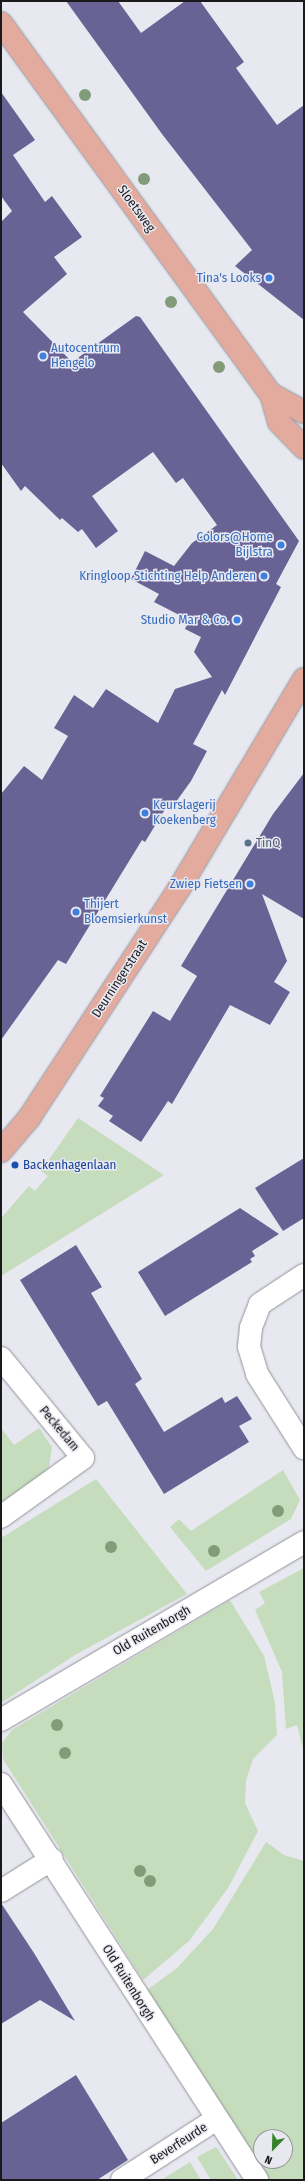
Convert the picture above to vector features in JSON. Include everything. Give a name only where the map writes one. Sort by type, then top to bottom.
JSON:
[{"type":"main road","name":"Sloetsweg","points":[[1,23],[271,394],[279,422],[304,448]]},
{"type":"main road","name":"Sloetsweg","points":[[271,394],[304,412]]},
{"type":"main road","name":"Deurningerstraat","points":[[1,1151],[29,1118],[180,887],[304,679]]},
{"type":"street","points":[[304,1275],[260,1304],[251,1328],[249,1347],[257,1374],[304,1448]]},
{"type":"street","name":"Peckedam","points":[[1,1358],[83,1458],[1,1517]]},
{"type":"street","name":"Old Ruitenborgh","points":[[1,1720],[304,1542]]},
{"type":"street","name":"Old Ruitenborgh","points":[[1,1784],[52,1859],[216,2120],[257,2180]]},
{"type":"street","points":[[1,1891],[52,1859]]},
{"type":"street","name":"Beverfeurde","points":[[122,2180],[216,2120]]},
{"type":"green space","points":[[78,1118],[164,1175],[1,1276],[1,1218],[29,1186],[35,1191],[48,1176],[41,1171]]},
{"type":"green space","points":[[1,1428],[14,1445],[39,1428],[52,1447],[49,1467],[38,1480],[1,1503]]},
{"type":"green space","points":[[283,1470],[300,1500],[291,1519],[206,1571],[170,1527],[179,1519],[191,1531]]},
{"type":"green space","points":[[96,1479],[187,1594],[75,1655],[1,1703],[1,1538]]},
{"type":"green space","points":[[304,1568],[304,1753],[297,1725],[286,1729],[282,1672],[255,1610],[265,1603],[259,1592]]},
{"type":"green space","points":[[230,1600],[264,1656],[275,1703],[277,1735],[253,1759],[246,1781],[245,1803],[258,1831],[228,1888],[189,1941],[143,1980],[3,1759],[2,1743],[12,1730]]},
{"type":"green space","points":[[266,1842],[284,1855],[304,1861],[304,2180],[265,2180],[258,2169],[293,2169],[293,2129],[253,2129],[253,2161],[147,1990],[177,1968],[213,1929]]},
{"type":"green space","points":[[216,2147],[238,2180],[211,2180],[197,2157]]},
{"type":"green space","points":[[190,2162],[201,2180],[161,2180]]},
{"type":"building","points":[[66,1],[118,1],[141,33],[185,1],[200,1],[244,62],[236,68],[277,125],[304,105],[304,320],[235,266],[252,250],[162,134]]},
{"type":"building","points":[[1,92],[35,140],[13,155],[45,202],[52,196],[82,237],[54,257],[67,274],[23,312],[72,362],[136,316],[140,317],[299,541],[276,584],[281,587],[225,695],[222,690],[193,744],[207,751],[191,781],[173,806],[167,806],[145,842],[142,840],[66,964],[58,960],[1,1040],[1,794],[24,766],[42,780],[68,736],[54,728],[74,695],[93,708],[106,689],[158,723],[175,689],[212,677],[194,652],[201,637],[185,629],[189,620],[154,602],[159,594],[131,579],[145,551],[174,566],[192,543],[217,525],[183,478],[176,483],[153,452],[92,496],[118,531],[96,548],[82,529],[78,532],[62,518],[60,520],[25,486],[21,491],[1,463],[1,222],[12,211],[1,196]]},
{"type":"building","points":[[304,773],[304,919],[262,894],[287,961],[274,982],[290,992],[270,1025],[230,1005],[172,1104],[168,1101],[141,1142],[109,1121],[113,1116],[98,1106],[104,1098],[100,1096],[153,1011],[170,1021],[197,976],[181,966],[273,814]]},
{"type":"building","points":[[304,1158],[304,1218],[283,1231],[255,1188]]},
{"type":"building","points":[[240,1208],[279,1234],[252,1251],[255,1256],[250,1259],[252,1262],[165,1316],[138,1272]]},
{"type":"building","points":[[76,1245],[102,1287],[91,1293],[142,1379],[135,1384],[164,1432],[222,1397],[225,1403],[237,1396],[252,1419],[239,1426],[249,1442],[164,1494],[107,1401],[98,1406],[20,1280]]},
{"type":"building","points":[[1,1903],[34,1953],[75,2021],[40,2000],[1,2024]]},
{"type":"building","points":[[76,2075],[128,2160],[97,2180],[1,2180],[1,2123]]},
{"type":"place","name":"Tina's Looks","points":[[269,278]]},
{"type":"place","name":"Autocentrum Hengelo","points":[[43,356]]},
{"type":"place","name":"Colors@Home Bijlstra","points":[[281,545]]},
{"type":"place","name":"Kringloop Stichting Help Anderen","points":[[264,576]]},
{"type":"place","name":"Studio Mar & Co.","points":[[237,620]]},
{"type":"place","name":"Keurslagerij Koekenberg","points":[[145,813]]},
{"type":"place","name":"TinQ","points":[[248,843]]},
{"type":"place","name":"Zwiep Fietsen","points":[[250,884]]},
{"type":"place","name":"Thijert Bloemsierkunst","points":[[76,912]]},
{"type":"place","name":"Backenhagenlaan","points":[[15,1165]]}]
